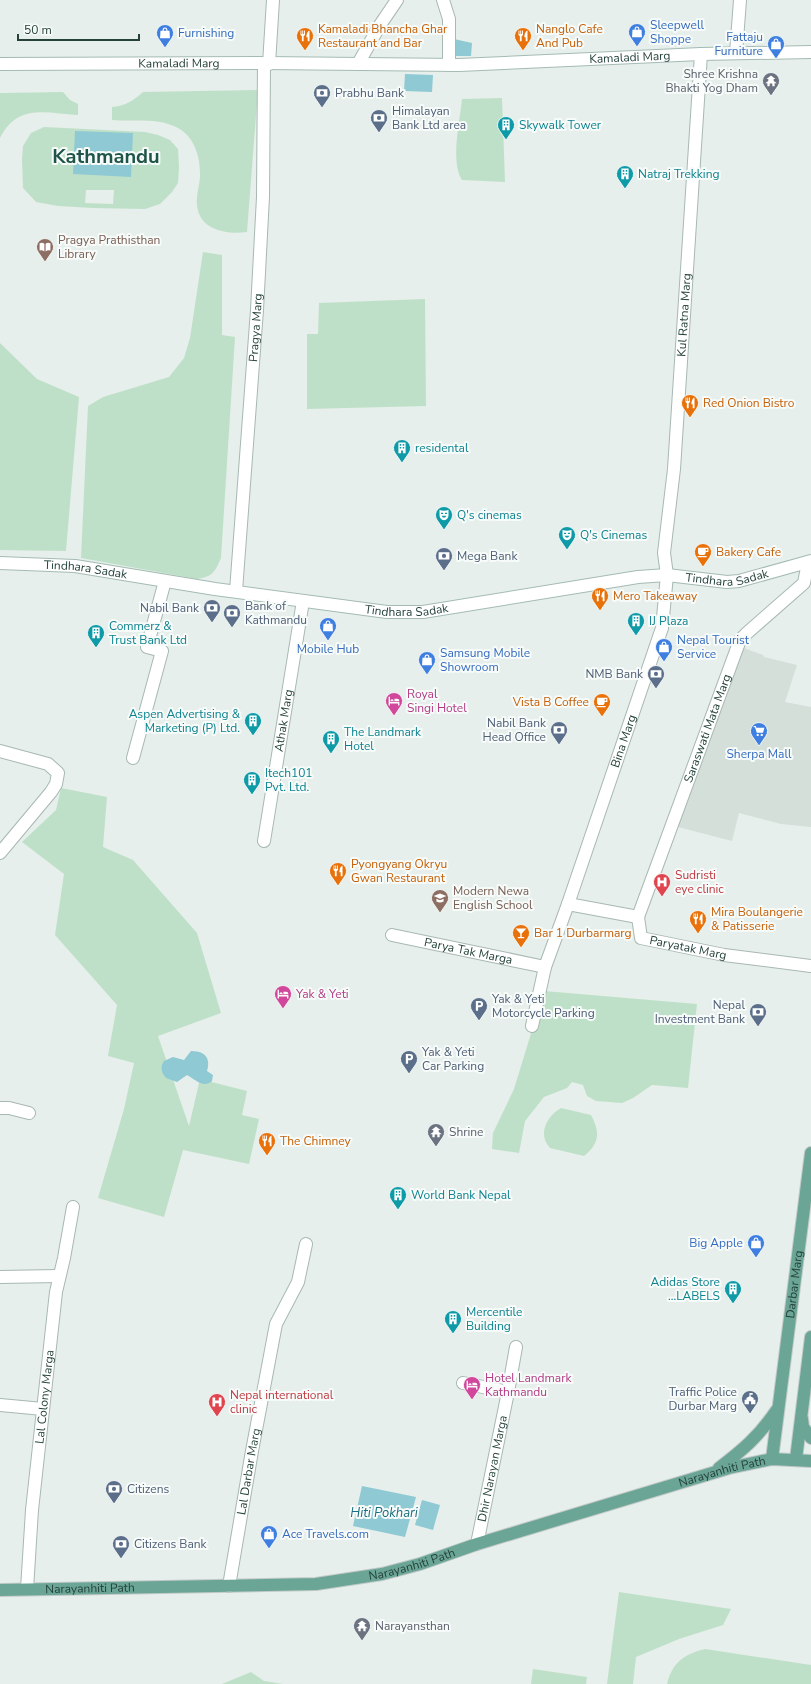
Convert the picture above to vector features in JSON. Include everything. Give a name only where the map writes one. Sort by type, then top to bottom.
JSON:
[{"type":"main road","name":"Darbar Marg","points":[[772,1459],[811,1153]]},
{"type":"main road","points":[[796,1459],[811,1337]]},
{"type":"main road","points":[[713,1473],[744,1449],[762,1430],[778,1409]]},
{"type":"main road","points":[[802,1410],[803,1427],[811,1438]]},
{"type":"main road","name":"Narayanhiti Path","points":[[0,1590],[316,1584],[382,1574],[420,1564],[477,1544],[713,1473],[772,1459],[796,1459],[811,1461]]},
{"type":"street","name":"Pragya Marg","points":[[236,591],[257,310],[263,197],[266,63],[273,0]]},
{"type":"street","points":[[358,64],[380,24],[397,0]]},
{"type":"street","points":[[443,0],[449,19],[449,65]]},
{"type":"street","points":[[736,53],[740,0]]},
{"type":"street","name":"Kamaladi Marg","points":[[0,64],[266,63],[449,65],[701,54],[811,52]]},
{"type":"street","name":"Kul Ratna Marg","points":[[667,575],[664,553],[674,468],[701,54]]},
{"type":"street","name":"Tindhara Sadak","points":[[0,563],[75,566],[303,601],[387,612],[423,612],[638,577],[667,575],[727,582],[739,581],[810,561]]},
{"type":"street","name":"Saraswati Mata Marg","points":[[638,917],[740,640],[804,583],[810,561]]},
{"type":"street","name":"Bina Marg","points":[[568,904],[662,628],[667,575]]},
{"type":"street","points":[[133,758],[162,651],[147,647],[165,581]]},
{"type":"street","name":"Athak Marg","points":[[264,842],[303,601]]},
{"type":"street","points":[[0,751],[48,764],[58,773],[56,784],[51,792],[0,853]]},
{"type":"street","points":[[532,1026],[545,967],[568,904],[638,917]]},
{"type":"street","name":"Paryatak Marg","points":[[638,917],[641,938],[724,955],[811,966]]},
{"type":"street","name":"Parya Tak Marga","points":[[392,935],[545,967]]},
{"type":"street","points":[[0,1108],[9,1108],[29,1113]]},
{"type":"street","name":"Lal Colony Marga","points":[[27,1589],[32,1510],[56,1292],[73,1207]]},
{"type":"street","name":"Lal Darbar Marg","points":[[229,1586],[276,1324],[298,1282],[306,1244]]},
{"type":"street","points":[[0,1277],[59,1276]]},
{"type":"street","name":"Dhir Narayan Marga","points":[[477,1544],[516,1347]]},
{"type":"street","points":[[463,1383],[508,1392]]},
{"type":"street","points":[[0,1405],[43,1409]]},
{"type":"shaded area","name":"Sherpa Mall","points":[[744,648],[763,655],[764,657],[797,665],[785,702],[811,707],[811,827],[781,824],[739,813],[732,841],[678,827]]},
{"type":"green space","points":[[258,90],[247,232],[231,233],[215,229],[203,220],[197,205],[200,178],[198,156],[193,143],[184,132],[162,122],[112,120],[112,107],[121,106],[136,98],[143,92]]},
{"type":"green space","points":[[63,92],[70,100],[78,104],[78,115],[44,112],[24,115],[15,119],[7,127],[0,138],[0,93]]},
{"type":"green space","points":[[502,98],[505,182],[462,180],[458,172],[456,152],[462,99]]},
{"type":"green space","points":[[44,127],[145,132],[158,135],[170,140],[178,149],[178,183],[172,192],[160,204],[145,209],[58,206],[36,202],[23,188],[23,146],[31,133]],"holes":[[[86,190],[114,190],[113,204],[85,203]]]},
{"type":"green space","points":[[203,252],[222,255],[222,335],[235,337],[221,558],[217,567],[210,575],[197,579],[81,558],[88,406],[103,397],[169,377],[184,358],[190,338]]},
{"type":"green space","points":[[425,299],[426,406],[307,409],[307,334],[318,334],[319,303]]},
{"type":"green space","points":[[0,343],[37,379],[79,397],[66,551],[0,550]]},
{"type":"green space","points":[[61,788],[107,797],[103,847],[133,860],[197,933],[221,1013],[158,1036],[189,1126],[200,1079],[247,1091],[242,1115],[259,1119],[249,1164],[183,1150],[164,1217],[98,1198],[124,1109],[134,1063],[108,1056],[117,1005],[55,935],[64,874],[22,842],[56,810]]},
{"type":"green space","points":[[544,991],[697,1004],[688,1088],[652,1085],[633,1098],[622,1103],[596,1101],[587,1096],[583,1085],[572,1082],[567,1088],[544,1097],[525,1121],[519,1153],[492,1149],[493,1133],[514,1089]]},
{"type":"green space","points":[[561,1108],[591,1115],[594,1121],[597,1132],[596,1142],[584,1156],[550,1148],[546,1143],[544,1137],[545,1126],[556,1111]]},
{"type":"green space","points":[[619,1592],[731,1609],[723,1625],[679,1639],[636,1657],[633,1684],[607,1684]]},
{"type":"green space","points":[[705,1649],[811,1665],[811,1684],[667,1684],[672,1670],[680,1660]]},
{"type":"green space","points":[[533,1669],[587,1677],[586,1684],[531,1684]]},
{"type":"green space","points":[[251,1672],[264,1681],[283,1684],[222,1684]]},
{"type":"water","points":[[454,39],[472,43],[471,56],[454,56]]},
{"type":"water","points":[[405,74],[433,75],[432,92],[404,91]]},
{"type":"water","points":[[75,131],[133,133],[131,177],[73,174]]},
{"type":"water","points":[[191,1051],[200,1052],[206,1056],[208,1062],[207,1071],[213,1075],[212,1081],[202,1084],[187,1075],[177,1082],[166,1078],[162,1070],[164,1061],[173,1057],[184,1060]]},
{"type":"water","name":"Hiti Pokhari","points":[[362,1486],[416,1497],[405,1537],[353,1526]]},
{"type":"water","name":"Hiti Pokhari","points":[[422,1500],[440,1505],[433,1530],[415,1525]]},
{"type":"place","name":"Sleepwell Shoppe","points":[[637,47]]},
{"type":"place","name":"Furnishing","points":[[165,48]]},
{"type":"place","name":"Kamaladi Bhancha Ghar Restaurant and Bar","points":[[305,51]]},
{"type":"place","name":"Nanglo Cafe And Pub","points":[[523,51]]},
{"type":"place","name":"Fattaju Furniture","points":[[776,59]]},
{"type":"place","name":"Shree Krishna Bhakti Yog Dham","points":[[771,96]]},
{"type":"place","name":"Prabhu Bank","points":[[322,108]]},
{"type":"place","name":"Himalayan Bank Ltd area","points":[[379,133]]},
{"type":"place","name":"Skywalk Tower","points":[[506,140]]},
{"type":"place","name":"Natraj Trekking","points":[[625,189]]},
{"type":"place","name":"Pragya Prathisthan Library","points":[[45,262]]},
{"type":"place","name":"Red Onion Bistro","points":[[690,418]]},
{"type":"place","name":"residental","points":[[402,463]]},
{"type":"place","name":"Q's cinemas","points":[[444,530]]},
{"type":"place","name":"Q's Cinemas","points":[[567,550]]},
{"type":"place","name":"Bakery Cafe","points":[[703,567]]},
{"type":"place","name":"Mega Bank","points":[[444,571]]},
{"type":"place","name":"Mero Takeaway","points":[[600,611]]},
{"type":"place","name":"Nabil Bank","points":[[212,623]]},
{"type":"place","name":"Bank of Kathmandu","points":[[232,628]]},
{"type":"place","name":"IJ Plaza","points":[[636,636]]},
{"type":"place","name":"Mobile Hub","points":[[328,641]]},
{"type":"place","name":"Commerz & Trust Bank Ltd","points":[[96,648]]},
{"type":"place","name":"Nepal Tourist Service","points":[[664,662]]},
{"type":"place","name":"Samsung Mobile Showroom","points":[[427,675]]},
{"type":"place","name":"NMB Bank","points":[[656,689]]},
{"type":"place","name":"Royal Singi Hotel","points":[[394,716]]},
{"type":"place","name":"Vista B Coffee","points":[[602,717]]},
{"type":"place","name":"Aspen Advertising & Marketing (P) Ltd.","points":[[253,736]]},
{"type":"place","name":"Nabil Bank Head Office","points":[[559,745]]},
{"type":"place","name":"Sherpa Mall","points":[[759,746]]},
{"type":"place","name":"The Landmark Hotel","points":[[331,754]]},
{"type":"place","name":"Itech101 Pvt. Ltd.","points":[[252,795]]},
{"type":"place","name":"Pyongyang Okryu Gwan Restaurant","points":[[338,886]]},
{"type":"place","name":"Sudristi eye clinic","points":[[662,897]]},
{"type":"place","name":"Modern Newa English School","points":[[440,913]]},
{"type":"place","name":"Mira Boulangerie & Patisserie","points":[[698,934]]},
{"type":"place","name":"Bar 1 Durbarmarg","points":[[521,948]]},
{"type":"place","name":"Yak & Yeti","points":[[283,1009]]},
{"type":"place","name":"Yak & Yeti Motorcycle Parking","points":[[479,1021]]},
{"type":"place","name":"Nepal Investment Bank","points":[[758,1027]]},
{"type":"place","name":"Yak & Yeti Car Parking","points":[[409,1074]]},
{"type":"place","name":"Shrine","points":[[436,1147]]},
{"type":"place","name":"The Chimney","points":[[267,1156]]},
{"type":"place","name":"World Bank Nepal","points":[[398,1210]]},
{"type":"place","name":"Big Apple","points":[[756,1258]]},
{"type":"place","name":"Adidas Store ...LABELS","points":[[733,1304]]},
{"type":"place","name":"Mercentile Building","points":[[453,1334]]},
{"type":"place","name":"Hotel Landmark Kathmandu","points":[[472,1400]]},
{"type":"place","name":"Traffic Police Durbar Marg","points":[[750,1414]]},
{"type":"place","name":"Nepal international clinic","points":[[217,1417]]},
{"type":"place","name":"Citizens","points":[[114,1504]]},
{"type":"place","name":"Ace Travels.com","points":[[269,1549]]},
{"type":"place","name":"Citizens Bank","points":[[121,1559]]},
{"type":"place","name":"Narayansthan","points":[[362,1641]]},
{"type":"district","name":"Kathmandu","points":[[106,156]]}]
